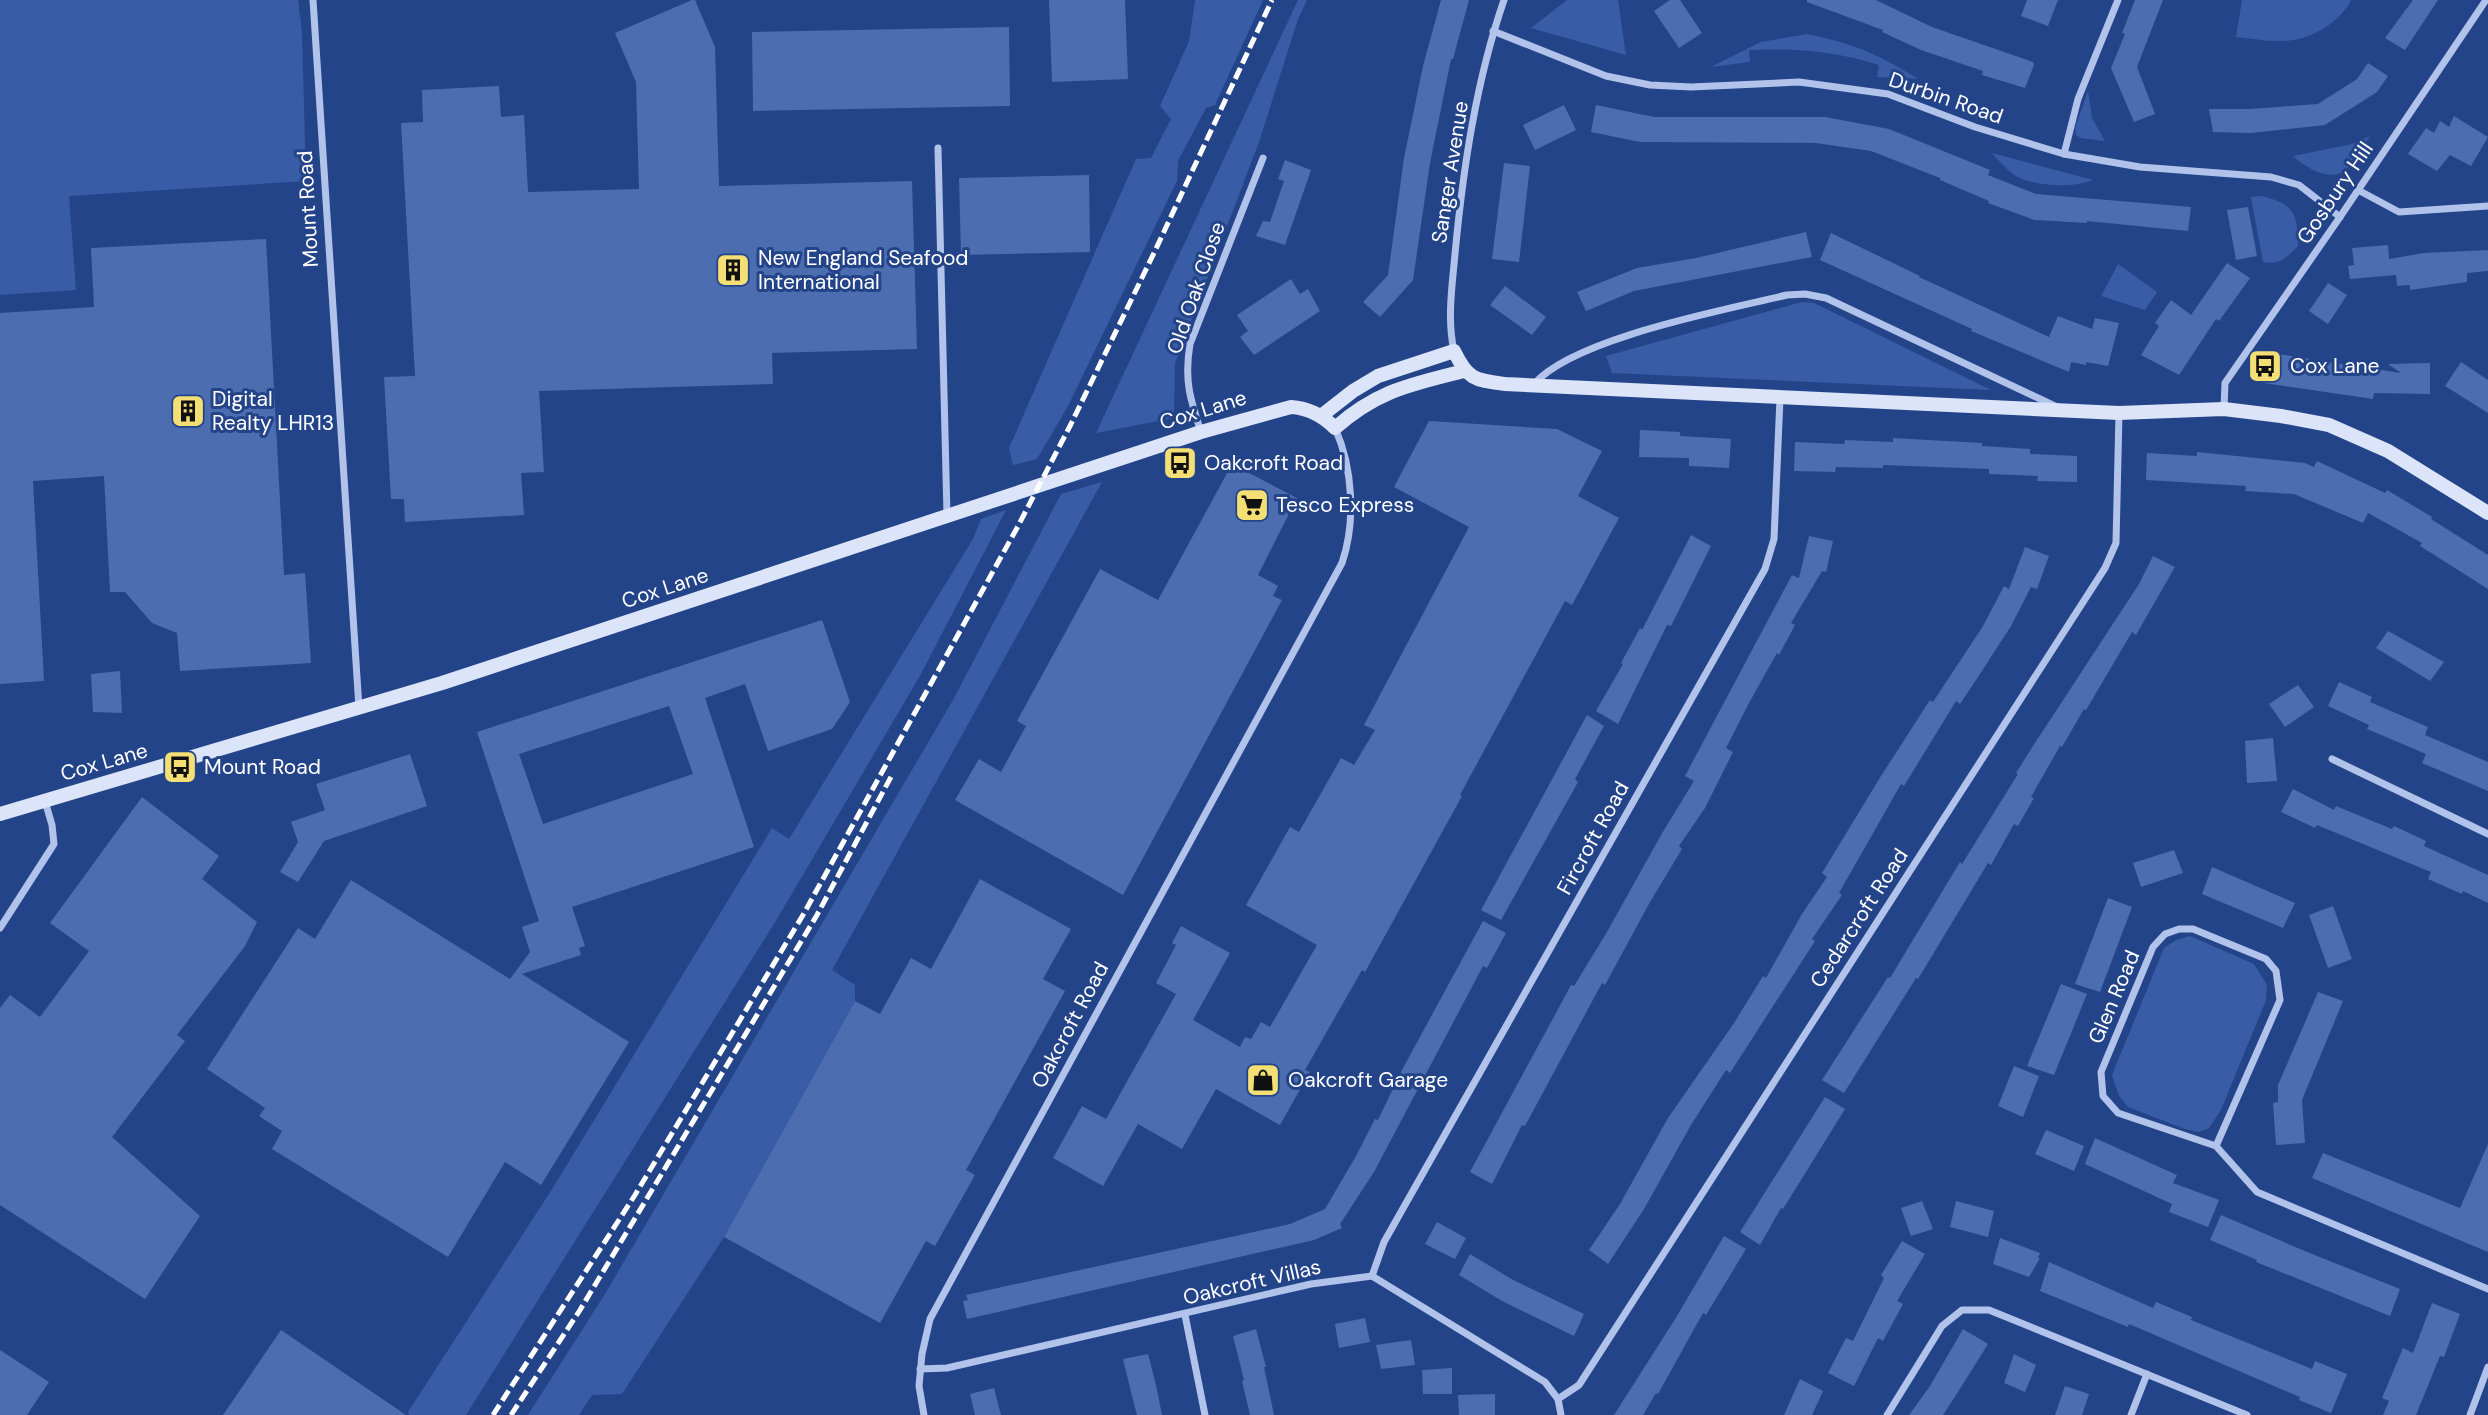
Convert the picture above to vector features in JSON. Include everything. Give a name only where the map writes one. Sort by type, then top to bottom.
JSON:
[{"type":"street","name":"Mount Road","points":[[313,0],[359,708]]},
{"type":"street","name":"Sanger Avenue","points":[[1454,351],[1450,314],[1462,179],[1493,31],[1504,0]]},
{"type":"street","points":[[2064,154],[2078,99],[2118,0]]},
{"type":"street","name":"Gosbury Hill","points":[[2224,409],[2225,383],[2486,0]]},
{"type":"street","name":"Durbin Road","points":[[1493,31],[1606,76],[1650,85],[1691,88],[1799,82],[1888,94],[1975,127],[2064,154],[2140,167],[2272,177],[2299,185],[2340,217]]},
{"type":"street","points":[[938,148],[947,515]]},
{"type":"street","name":"Old Oak Close","points":[[1201,432],[1188,393],[1186,368],[1191,344],[1263,158]]},
{"type":"street","points":[[2358,190],[2399,212],[2488,206]]},
{"type":"street","points":[[1533,385],[1543,374],[1562,362],[1619,338],[1787,295],[1805,293],[1826,298],[2064,410]]},
{"type":"street","points":[[1321,416],[1378,376],[1454,351],[1464,371],[1487,382],[2119,413],[2224,409],[2329,425],[2388,451],[2488,513]]},
{"type":"street","points":[[1335,428],[1375,398],[1464,371]]},
{"type":"street","name":"Fircroft Road","points":[[1372,1276],[1391,1230],[1765,569],[1774,539],[1780,398]]},
{"type":"street","name":"Cox Lane","points":[[0,814],[359,708],[1201,432],[1280,409],[1302,408],[1321,416],[1335,428]]},
{"type":"street","name":"Cedarcroft Road","points":[[1558,1399],[1579,1385],[2105,568],[2116,543],[2119,413]]},
{"type":"street","name":"Oakcroft Road","points":[[924,1415],[919,1386],[920,1369],[930,1319],[1342,563],[1350,541],[1352,518],[1345,465],[1335,428]]},
{"type":"street","points":[[2332,759],[2488,834]]},
{"type":"street","points":[[0,928],[54,844],[45,801]]},
{"type":"street","name":"Glen Road","points":[[2216,1146],[2280,1000],[2280,985],[2276,971],[2266,959],[2193,929],[2179,929],[2165,934],[2153,947],[2101,1072],[2103,1096],[2118,1113],[2216,1146],[2257,1192],[2488,1289]]},
{"type":"street","points":[[1372,1276],[1545,1382],[1558,1399],[1561,1415]]},
{"type":"street","name":"Oakcroft Villas","points":[[920,1369],[947,1368],[1311,1284],[1372,1276]]},
{"type":"street","points":[[1887,1415],[1942,1326],[1962,1310],[1989,1310],[2247,1415]]},
{"type":"street","points":[[1185,1315],[1205,1415]]},
{"type":"street","points":[[2470,1415],[2488,1367]]},
{"type":"street","points":[[2131,1415],[2147,1374]]},
{"type":"shaded area","points":[[0,0],[298,0],[302,32],[306,181],[69,196],[76,290],[0,295]]},
{"type":"shaded area","points":[[1195,0],[1263,0],[1215,105],[1206,108],[1178,161],[1177,181],[1068,406],[1037,459],[1013,465],[1009,448],[1136,159],[1151,158],[1171,119],[1160,106],[1189,41]]},
{"type":"shaded area","points":[[1298,0],[1307,0],[1298,19],[1259,142],[1175,363],[1174,418],[1096,433]]},
{"type":"shaded area","points":[[1567,0],[1618,0],[1626,55],[1531,28]]},
{"type":"shaded area","points":[[2242,0],[2351,0],[2334,21],[2319,31],[2293,40],[2279,41],[2236,37]]},
{"type":"shaded area","points":[[1807,34],[1865,50],[1918,79],[1877,77],[1879,65],[1847,56],[1799,50],[1749,50],[1750,62],[1711,67],[1761,42]]},
{"type":"shaded area","points":[[2088,91],[2092,118],[2105,141],[2076,135],[2075,128]]},
{"type":"shaded area","points":[[2370,136],[2351,165],[2342,173],[2334,175],[2319,172],[2293,156],[2352,144]]},
{"type":"shaded area","points":[[1992,153],[2093,180],[2065,185],[2024,180],[2006,168]]},
{"type":"shaded area","points":[[2262,196],[2288,207],[2297,226],[2298,246],[2286,257],[2274,262],[2263,262],[2251,197]]},
{"type":"shaded area","points":[[2118,264],[2157,292],[2145,310],[2101,296]]},
{"type":"shaded area","points":[[1802,302],[1814,303],[1991,390],[1612,373],[1606,356]]},
{"type":"shaded area","points":[[1102,482],[832,970],[855,985],[855,1001],[724,1237],[622,1394],[592,1395],[579,1415],[528,1415],[605,1294],[953,700],[1061,494]]},
{"type":"shaded area","points":[[1006,510],[921,674],[777,919],[466,1415],[409,1415],[408,1412],[554,1186],[772,828],[789,839],[973,539],[981,519]]},
{"type":"shaded area","points":[[2190,936],[2254,964],[2267,985],[2266,1000],[2221,1110],[2209,1128],[2199,1132],[2128,1107],[2119,1096],[2112,1075],[2164,948],[2176,940]]},
{"type":"building","points":[[695,0],[715,47],[719,186],[912,181],[917,349],[772,353],[773,384],[539,391],[544,472],[521,473],[524,515],[405,522],[404,499],[391,499],[384,377],[415,376],[401,123],[423,122],[422,90],[499,86],[501,117],[524,115],[528,192],[639,189],[636,82],[615,33]]},
{"type":"building","points":[[1049,0],[1125,0],[1128,79],[1052,82]]},
{"type":"building","points":[[1441,0],[1469,0],[1451,59],[1430,163],[1413,280],[1380,317],[1363,302],[1388,275],[1404,158],[1423,66]]},
{"type":"building","points":[[1670,0],[1680,0],[1702,33],[1679,48],[1654,11]]},
{"type":"building","points":[[1807,0],[1876,0],[1932,27],[2033,62],[2034,65],[2025,88],[1982,75],[1983,71],[1921,50],[1882,32],[1883,30]]},
{"type":"building","points":[[2027,0],[2058,0],[2048,26],[2021,16]]},
{"type":"building","points":[[2135,0],[2163,0],[2137,67],[2155,114],[2134,122],[2111,68]]},
{"type":"building","points":[[2413,0],[2438,0],[2405,50],[2385,38]]},
{"type":"building","points":[[1009,27],[1010,106],[753,111],[752,32]]},
{"type":"building","points":[[2368,63],[2388,76],[2377,92],[2325,125],[2251,133],[2213,132],[2209,109],[2318,104],[2357,79]]},
{"type":"building","points":[[1564,105],[1576,130],[1535,150],[1523,125]]},
{"type":"building","points":[[1596,105],[1654,117],[1825,117],[1889,129],[1990,170],[1988,175],[2036,194],[2191,207],[2188,231],[2087,221],[2035,220],[1988,203],[1989,201],[1940,178],[1871,151],[1816,143],[1640,142],[1591,132]]},
{"type":"building","points":[[2454,116],[2488,137],[2471,166],[2450,155],[2437,171],[2408,154],[2426,128],[2434,133],[2440,121],[2449,127]]},
{"type":"building","points":[[1285,160],[1311,170],[1285,245],[1256,236],[1263,221],[1270,222],[1284,181],[1278,179]]},
{"type":"building","points":[[1504,163],[1530,166],[1519,262],[1492,259]]},
{"type":"building","points":[[1089,175],[1090,252],[961,255],[959,178]]},
{"type":"building","points":[[2248,207],[2257,256],[2236,260],[2227,210]]},
{"type":"building","points":[[1806,232],[1812,257],[1634,291],[1586,311],[1577,292],[1637,268],[1696,258]]},
{"type":"building","points":[[1831,233],[2049,337],[2058,316],[2092,329],[2095,318],[2119,323],[2108,366],[2071,362],[2069,372],[1971,331],[1972,329],[1820,260]]},
{"type":"building","name":"Digital Realty LHR13","points":[[266,239],[284,575],[305,573],[311,663],[180,671],[177,633],[152,623],[125,592],[110,592],[104,476],[33,481],[44,681],[0,684],[0,313],[94,307],[91,248]]},
{"type":"building","points":[[2388,245],[2389,259],[2424,253],[2488,250],[2488,271],[2467,273],[2467,282],[2410,290],[2410,285],[2397,286],[2396,275],[2350,279],[2348,266],[2354,265],[2352,248]]},
{"type":"building","points":[[2227,263],[2250,278],[2219,321],[2216,319],[2179,375],[2141,355],[2159,326],[2155,323],[2171,300],[2191,315]]},
{"type":"building","points":[[1291,279],[1300,294],[1308,289],[1320,311],[1254,355],[1240,337],[1248,331],[1237,315]]},
{"type":"building","points":[[2328,283],[2347,295],[2328,324],[2309,311]]},
{"type":"building","points":[[1505,286],[1546,317],[1532,335],[1490,305]]},
{"type":"building","points":[[2271,353],[2401,373],[2388,364],[2430,363],[2430,394],[2374,393],[2373,399],[2264,383]]},
{"type":"building","points":[[2461,362],[2488,380],[2488,413],[2445,386]]},
{"type":"building","points":[[1429,421],[1557,429],[1602,451],[1578,496],[1619,518],[1572,605],[1565,601],[1365,972],[1362,970],[1305,1070],[1310,1072],[1280,1125],[1216,1089],[1182,1149],[1138,1124],[1103,1186],[1053,1158],[1082,1106],[1106,1119],[1176,994],[1156,983],[1176,945],[1172,943],[1181,926],[1230,953],[1193,1020],[1240,1047],[1245,1037],[1251,1039],[1261,1022],[1270,1027],[1317,945],[1246,905],[1290,827],[1299,832],[1341,758],[1354,765],[1375,730],[1364,725],[1469,527],[1394,487]]},
{"type":"building","points":[[1640,430],[1731,439],[1729,468],[1689,466],[1689,458],[1639,457]]},
{"type":"building","points":[[1893,438],[1982,443],[1982,446],[2030,449],[2030,454],[2077,456],[2077,482],[2037,481],[2038,476],[1989,474],[1989,469],[1883,465],[1883,468],[1836,467],[1835,472],[1794,471],[1795,442],[1893,442]]},
{"type":"building","points":[[2197,452],[2305,463],[2314,467],[2317,461],[2385,493],[2387,490],[2488,555],[2488,589],[2420,546],[2422,543],[2368,513],[2363,523],[2294,494],[2245,491],[2246,486],[2146,480],[2147,453],[2197,456]]},
{"type":"building","points":[[1232,464],[1297,498],[1258,575],[1278,586],[1273,596],[1282,600],[1123,895],[955,800],[979,759],[1001,772],[1026,726],[1017,721],[1100,569],[1158,600]]},
{"type":"building","points":[[1691,535],[1711,546],[1671,626],[1667,625],[1618,724],[1596,711]]},
{"type":"building","points":[[1809,536],[1833,541],[1826,572],[1822,571],[1791,623],[1795,625],[1749,703],[1726,748],[1733,752],[1705,808],[1679,846],[1682,849],[1605,985],[1602,983],[1492,1184],[1470,1172],[1571,985],[1574,986],[1607,932],[1694,781],[1685,776],[1792,575],[1799,578]]},
{"type":"building","points":[[2025,547],[2049,556],[2037,589],[2031,587],[2011,626],[1978,677],[1960,704],[1956,701],[1904,786],[1901,784],[1839,893],[1842,895],[1812,939],[1815,941],[1730,1073],[1726,1070],[1691,1125],[1644,1209],[1608,1264],[1589,1250],[1620,1204],[1668,1118],[1763,976],[1766,978],[1802,914],[1827,877],[1822,873],[1881,776],[1930,700],[1933,702],[1983,626],[2004,586],[2009,589]]},
{"type":"building","points":[[2153,556],[2175,567],[2136,635],[2132,632],[2086,710],[2084,709],[2062,747],[2060,746],[2018,826],[2014,824],[1991,865],[1988,863],[1918,979],[1916,978],[1844,1093],[1822,1080],[1888,977],[1890,978],[2033,746],[2139,584]]},
{"type":"building","points":[[822,620],[850,702],[832,729],[768,751],[745,684],[705,698],[754,847],[572,907],[585,946],[579,948],[581,955],[522,974],[629,1042],[541,1185],[505,1162],[448,1257],[272,1149],[282,1131],[259,1116],[265,1108],[207,1069],[298,928],[315,939],[351,880],[510,979],[530,952],[522,927],[539,921],[477,732]],"holes":[[[669,706],[693,774],[543,824],[519,754]]]},
{"type":"building","points":[[2388,631],[2444,662],[2430,681],[2376,648]]},
{"type":"building","points":[[120,671],[122,713],[93,712],[91,674]]},
{"type":"building","points":[[2339,682],[2372,697],[2370,702],[2428,727],[2425,735],[2488,762],[2488,791],[2422,763],[2426,754],[2367,729],[2369,725],[2328,706]]},
{"type":"building","points":[[2298,685],[2314,707],[2285,727],[2269,704]]},
{"type":"building","points":[[1587,715],[1604,726],[1575,779],[1578,782],[1501,920],[1481,910]]},
{"type":"building","points":[[2273,738],[2277,781],[2247,783],[2245,741]]},
{"type":"building","points":[[410,754],[427,806],[324,841],[298,882],[280,872],[298,842],[291,822],[325,810],[316,784]]},
{"type":"building","points":[[2293,789],[2334,810],[2336,806],[2392,829],[2394,826],[2426,841],[2424,846],[2488,875],[2488,903],[2428,879],[2431,872],[2317,825],[2315,828],[2281,812]]},
{"type":"building","points":[[142,797],[219,856],[202,879],[257,922],[245,946],[177,1035],[185,1041],[112,1137],[200,1216],[145,1299],[0,1205],[0,1008],[10,995],[40,1017],[89,951],[50,923]]},
{"type":"building","points":[[2174,850],[2183,873],[2141,887],[2133,863]]},
{"type":"building","points":[[2212,867],[2295,903],[2283,928],[2202,894]]},
{"type":"building","points":[[980,879],[1071,929],[1043,979],[1065,991],[966,1170],[975,1175],[935,1246],[926,1241],[880,1323],[724,1237],[855,1001],[880,1014],[911,958],[931,969]]},
{"type":"building","points":[[2108,898],[2132,907],[2100,992],[2075,984]]},
{"type":"building","points":[[2333,906],[2352,959],[2328,968],[2309,915]]},
{"type":"building","points":[[1483,921],[1506,933],[1487,968],[1483,966],[1374,1172],[1340,1224],[1342,1228],[1314,1240],[967,1319],[963,1301],[968,1300],[966,1295],[1290,1224],[1325,1209],[1375,1119],[1378,1120],[1403,1068]]},
{"type":"building","points":[[2061,984],[2087,994],[2054,1075],[2027,1066]]},
{"type":"building","points":[[2318,992],[2343,1001],[2302,1100],[2305,1143],[2276,1145],[2273,1103],[2278,1102],[2278,1085]]},
{"type":"building","points":[[2014,1066],[2039,1076],[2023,1117],[1998,1106]]},
{"type":"building","points":[[1825,1097],[1845,1109],[1760,1245],[1740,1232]]},
{"type":"building","points":[[2046,1130],[2084,1146],[2074,1171],[2035,1154]]},
{"type":"building","points":[[2095,1138],[2177,1175],[2173,1183],[2219,1200],[2208,1227],[2169,1212],[2172,1204],[2085,1164]]},
{"type":"building","points":[[2488,1144],[2488,1252],[2312,1178],[2323,1153],[2460,1208]]},
{"type":"building","points":[[1922,1201],[1933,1229],[1911,1236],[1901,1208]]},
{"type":"building","points":[[1956,1201],[1994,1211],[1988,1237],[1950,1227]]},
{"type":"building","points":[[2221,1215],[2400,1289],[2390,1316],[2256,1262],[2257,1260],[2210,1240]]},
{"type":"building","points":[[1437,1222],[1466,1238],[1455,1259],[1425,1244]]},
{"type":"building","points":[[1724,1236],[1746,1249],[1706,1315],[1703,1313],[1658,1394],[1656,1393],[1643,1415],[1614,1415],[1677,1316]]},
{"type":"building","points":[[2000,1238],[2040,1253],[2029,1277],[1993,1264]]},
{"type":"building","points":[[1902,1241],[1925,1254],[1897,1301],[1903,1304],[1883,1341],[1878,1338],[1854,1386],[1828,1373],[1846,1338],[1853,1341],[1884,1278],[1881,1275]]},
{"type":"building","points":[[1470,1254],[1513,1280],[1584,1314],[1574,1336],[1502,1301],[1459,1275]]},
{"type":"building","points":[[2049,1262],[2153,1308],[2156,1302],[2192,1317],[2191,1320],[2312,1369],[2315,1361],[2347,1374],[2331,1413],[2299,1400],[2300,1397],[2129,1324],[2128,1327],[2040,1291]]},
{"type":"building","points":[[2432,1303],[2460,1314],[2444,1357],[2440,1356],[2416,1415],[2383,1415],[2389,1401],[2382,1398],[2403,1348],[2413,1353]]},
{"type":"building","points":[[1365,1318],[1370,1342],[1339,1348],[1335,1324]]},
{"type":"building","points":[[1256,1329],[1274,1415],[1250,1415],[1242,1381],[1244,1380],[1233,1336]]},
{"type":"building","points":[[1963,1329],[1988,1344],[1958,1392],[1943,1415],[1909,1415],[1930,1386]]},
{"type":"building","points":[[281,1330],[406,1415],[223,1415]]},
{"type":"building","points":[[1411,1340],[1415,1365],[1381,1369],[1376,1345]]},
{"type":"building","points":[[0,1350],[49,1382],[27,1415],[0,1415]]},
{"type":"building","points":[[1148,1354],[1162,1415],[1137,1415],[1123,1359]]},
{"type":"building","points":[[2014,1354],[2036,1365],[2025,1392],[2004,1383]]},
{"type":"building","points":[[1452,1368],[1452,1394],[1423,1394],[1422,1370]]},
{"type":"building","points":[[1800,1379],[1823,1391],[1812,1415],[1784,1415]]},
{"type":"building","points":[[2065,1386],[2089,1394],[2082,1415],[2055,1415]]},
{"type":"building","points":[[994,1388],[1001,1415],[975,1415],[970,1394]]},
{"type":"building","points":[[1495,1394],[1495,1415],[1459,1415],[1458,1395]]},
{"type":"railway","points":[[493,1415],[635,1195],[803,915],[1017,528],[1154,253],[1272,0]]},
{"type":"railway","points":[[511,1415],[580,1310],[817,915],[892,775]]},
{"type":"place","name":"New England Seafood International","points":[[733,270]]},
{"type":"place","name":"Cox Lane","points":[[2265,366]]},
{"type":"place","name":"Digital Realty LHR13","points":[[188,411]]},
{"type":"place","name":"Oakcroft Road","points":[[1180,463]]},
{"type":"place","name":"Tesco Express","points":[[1252,505]]},
{"type":"place","name":"Mount Road","points":[[180,767]]},
{"type":"place","name":"Oakcroft Garage","points":[[1263,1080]]}]
